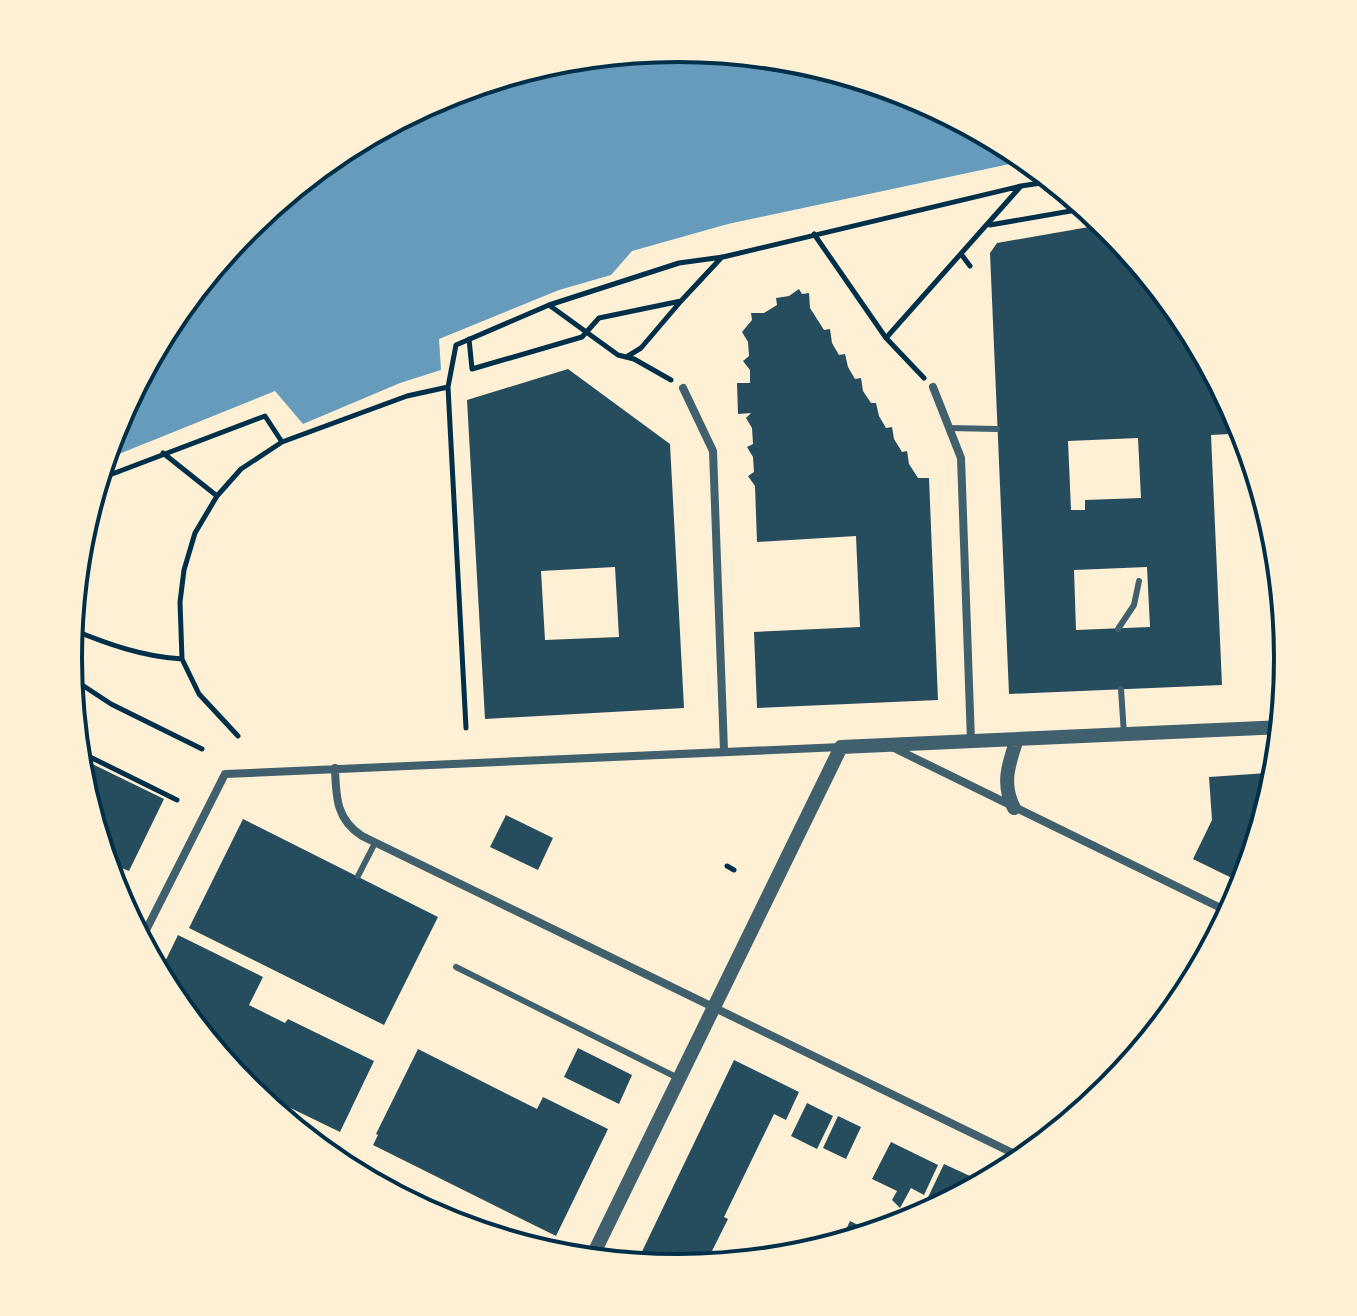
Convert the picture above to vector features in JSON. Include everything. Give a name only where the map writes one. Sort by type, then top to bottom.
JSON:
[{"type":"street","points":[[933,387],[961,458],[971,741]]},
{"type":"street","points":[[683,388],[713,451],[724,751]]},
{"type":"street","points":[[147,928],[225,774],[1270,728]]},
{"type":"street","points":[[1014,808],[1007,796],[1006,779],[1017,739]]},
{"type":"street","points":[[887,745],[1219,907]]},
{"type":"street","points":[[596,1248],[841,747]]},
{"type":"street","points":[[335,768],[336,797],[342,817],[355,831],[375,843],[1012,1153]]},
{"type":"lane","points":[[949,428],[997,429]]},
{"type":"lane","points":[[1118,629],[1134,605],[1139,581]]},
{"type":"lane","points":[[1121,689],[1124,734]]},
{"type":"lane","points":[[358,876],[375,843]]},
{"type":"lane","points":[[456,967],[680,1079]]},
{"type":"path","points":[[466,728],[448,387],[456,345],[549,305],[679,263],[723,257],[1039,183]]},
{"type":"path","points":[[886,338],[1021,186]]},
{"type":"path","points":[[988,225],[1072,211]]},
{"type":"path","points":[[814,234],[886,338],[933,387]]},
{"type":"path","points":[[961,254],[970,266]]},
{"type":"path","points":[[628,356],[641,348],[723,257]]},
{"type":"path","points":[[469,339],[472,369],[582,337],[599,318],[681,301]]},
{"type":"path","points":[[549,305],[618,355],[628,356],[683,388]]},
{"type":"path","points":[[238,736],[199,694],[182,659],[180,602],[184,570],[195,533],[217,496],[241,469],[282,442],[407,396],[448,387]]},
{"type":"path","points":[[112,474],[265,416],[282,442]]},
{"type":"path","points":[[163,453],[217,496]]},
{"type":"path","points":[[83,634],[157,657],[182,659]]},
{"type":"path","points":[[83,686],[111,704],[202,749]]},
{"type":"path","points":[[91,758],[177,800]]},
{"type":"path","points":[[727,866],[734,870]]},
{"type":"water","points":[[640,63],[717,63],[795,73],[833,82],[907,107],[942,123],[1012,163],[728,224],[632,251],[611,275],[559,290],[439,339],[441,370],[400,383],[303,424],[275,391],[119,454],[144,394],[183,327],[230,265],[286,210],[347,162],[415,123],[450,107],[524,82],[562,73]]},
{"type":"building","points":[[1089,227],[1127,265],[1151,295],[1195,360],[1230,432],[1211,435],[1222,685],[1009,694],[990,253],[997,243]],"holes":[[[1138,438],[1141,498],[1085,500],[1085,510],[1071,510],[1068,441]],[[1147,567],[1150,627],[1076,630],[1074,570]]]},
{"type":"building","points":[[799,289],[802,294],[809,293],[810,308],[824,330],[830,329],[832,343],[839,355],[845,354],[855,379],[861,378],[863,391],[871,403],[876,403],[886,428],[892,427],[894,439],[902,452],[907,451],[909,464],[918,478],[929,478],[938,700],[757,708],[754,632],[860,627],[856,536],[757,542],[755,486],[748,476],[754,472],[753,457],[747,447],[753,444],[752,428],[746,418],[751,413],[738,414],[737,383],[750,383],[750,370],[743,361],[749,356],[748,342],[742,332],[752,320],[751,313],[764,313],[777,305],[776,298],[789,296]]},
{"type":"building","points":[[568,369],[670,444],[684,708],[485,719],[467,400]],"holes":[[[615,567],[619,637],[545,640],[541,571]]]},
{"type":"building","points":[[92,764],[164,799],[129,871],[121,868],[114,850]]},
{"type":"building","points":[[1263,773],[1243,850],[1232,878],[1193,859],[1212,820],[1209,777]]},
{"type":"building","points":[[506,815],[553,838],[538,870],[490,847]]},
{"type":"building","points":[[243,819],[438,917],[384,1025],[189,928]]},
{"type":"building","points":[[178,935],[263,977],[249,1005],[285,1023],[288,1019],[374,1061],[340,1132],[286,1106],[257,1079],[206,1021],[165,961]]},
{"type":"building","points":[[578,1048],[632,1075],[619,1104],[564,1077]]},
{"type":"building","points":[[418,1049],[537,1109],[543,1097],[608,1129],[556,1236],[373,1145]]},
{"type":"building","points":[[734,1060],[799,1092],[786,1120],[774,1114],[724,1217],[728,1219],[711,1253],[641,1253]]},
{"type":"building","points":[[807,1103],[833,1116],[817,1149],[791,1136]]},
{"type":"building","points":[[838,1116],[861,1127],[846,1159],[823,1148]]},
{"type":"building","points":[[891,1142],[938,1165],[924,1195],[911,1188],[900,1208],[892,1200],[897,1191],[872,1179]]},
{"type":"building","points":[[944,1164],[970,1176],[942,1193],[927,1200]]},
{"type":"building","points":[[850,1221],[859,1226],[846,1230]]}]
